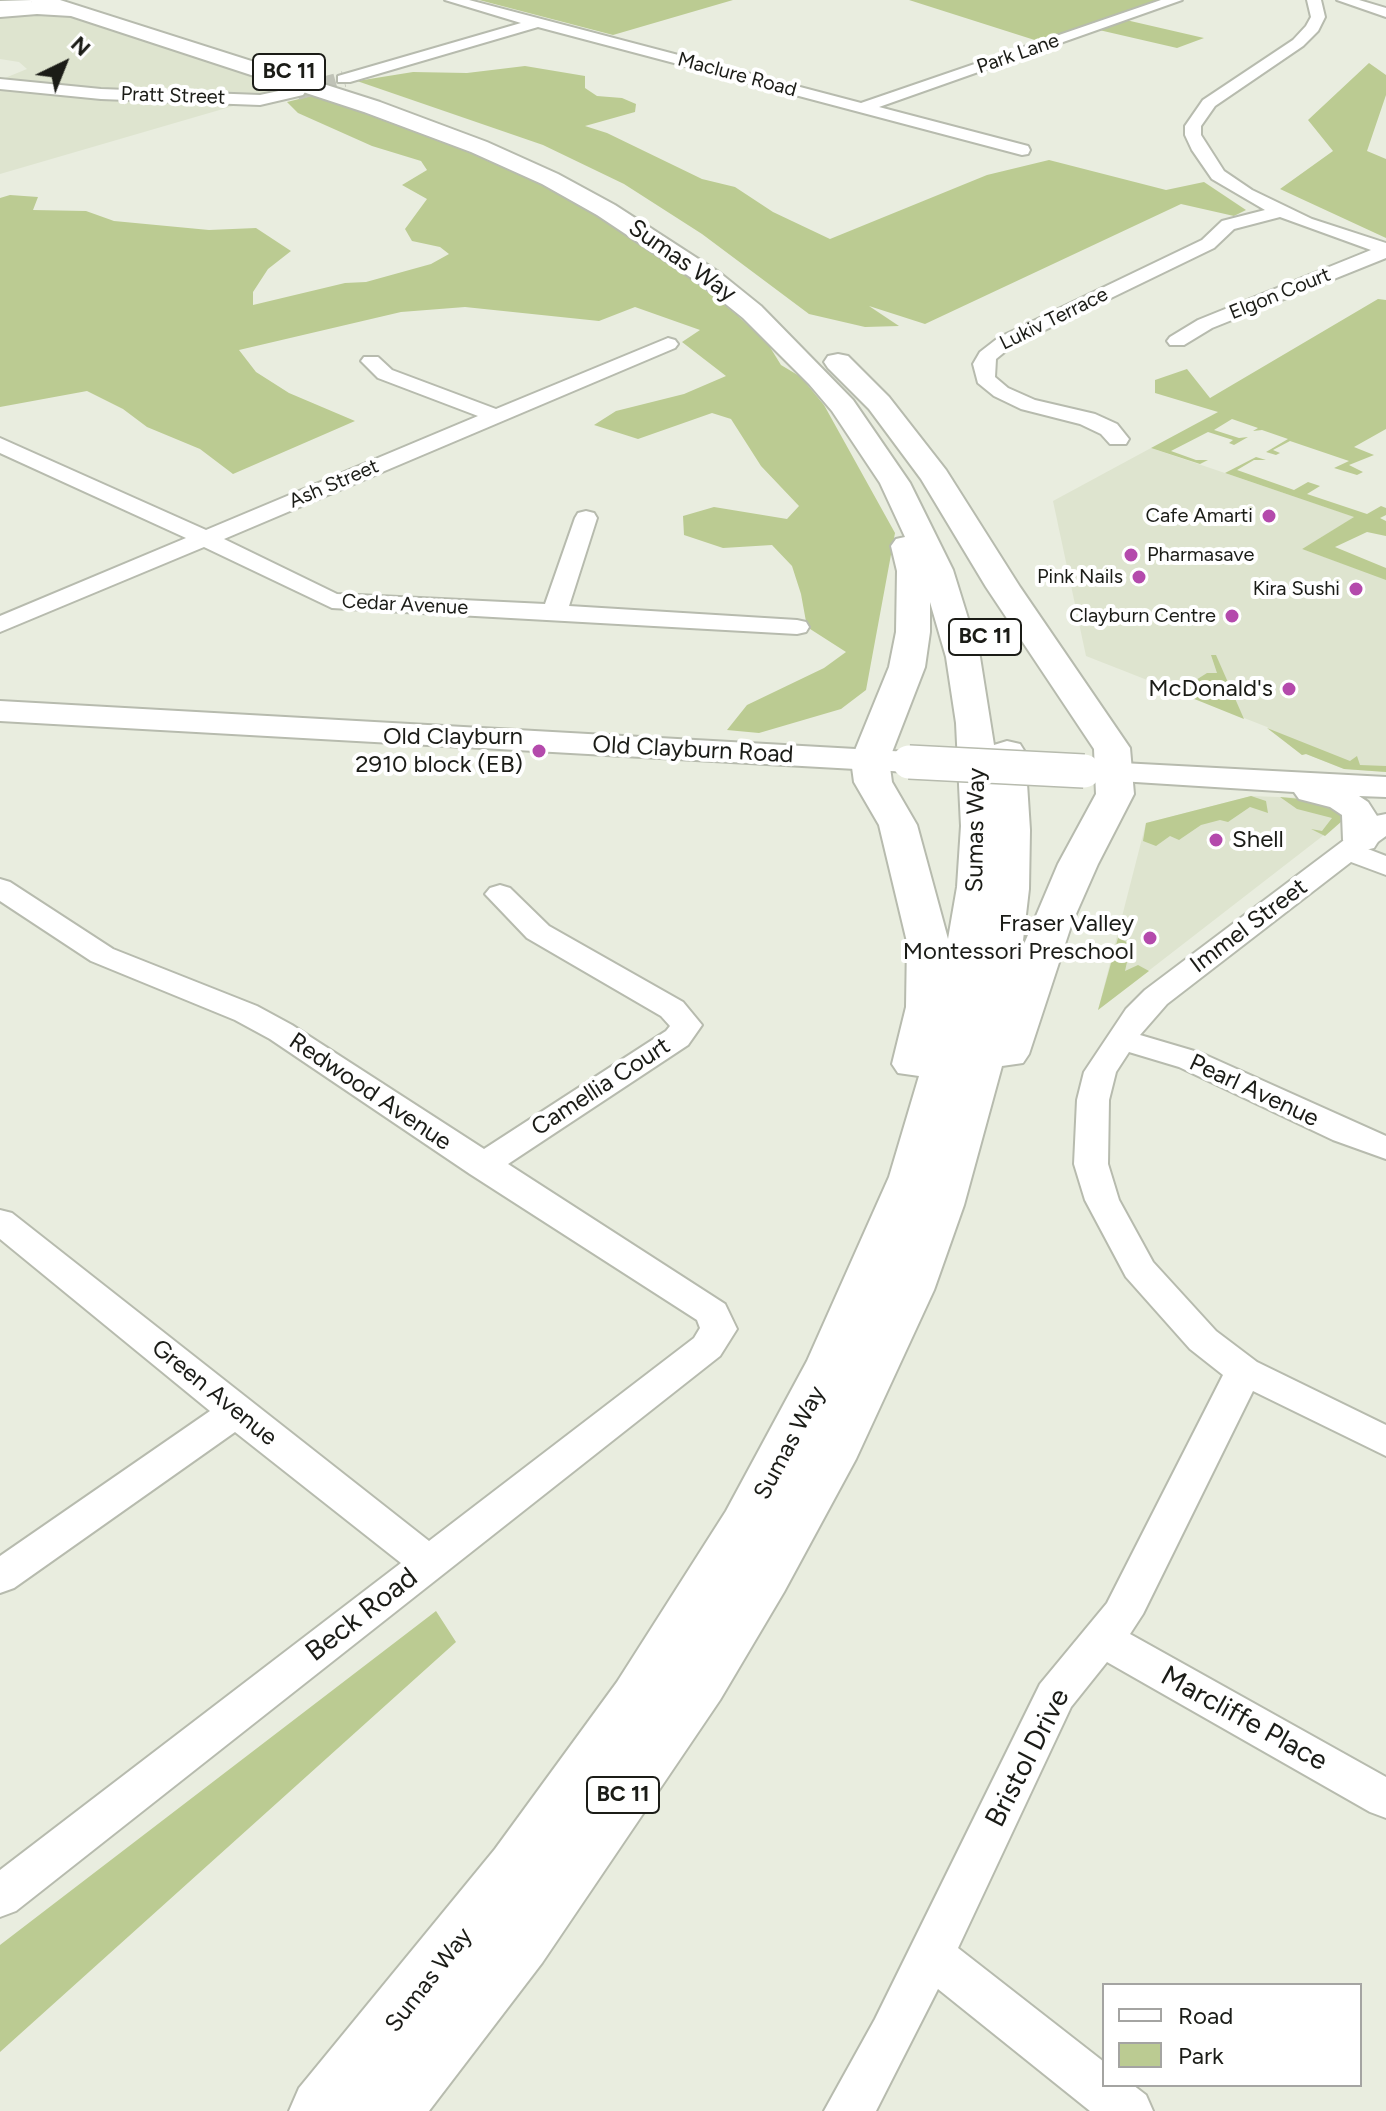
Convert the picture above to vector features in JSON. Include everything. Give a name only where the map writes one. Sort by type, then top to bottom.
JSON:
[{"type":"highway","name":"Sumas Way","points":[[40,0],[136,26],[400,108],[543,166],[624,207],[730,275],[798,331],[852,390],[888,436],[925,492],[962,568],[985,638],[1003,718],[1010,774],[1011,830],[1009,889],[998,976],[964,1132],[909,1290],[829,1459],[764,1577],[699,1683],[519,1943],[388,2111]]},
{"type":"highway","name":"Sumas Way","points":[[62,0],[417,122],[503,158],[571,190],[641,230],[721,287],[785,343],[843,406],[895,483],[937,570],[963,657],[979,768],[980,826],[971,938],[952,1037],[912,1177],[833,1361],[747,1524],[638,1699],[517,1868],[323,2111]]},
{"type":"highway","points":[[79,0],[136,26]]},
{"type":"highway","points":[[14,4],[57,9],[136,26]]},
{"type":"highway","points":[[798,331],[840,365],[879,403],[935,476],[1012,601],[1112,748],[1099,772],[1115,794],[1078,864],[1038,960],[952,1235],[871,1404],[829,1459]]},
{"type":"highway","points":[[688,1621],[845,1276],[890,1155],[927,1007],[928,942],[898,825],[873,782],[889,761],[907,667],[915,601],[913,571],[898,520],[843,406]]},
{"type":"main road","name":"Old Clayburn Road","points":[[0,711],[1386,787]]},
{"type":"main road","points":[[1268,782],[1349,804],[1360,816],[1365,838]]},
{"type":"street","name":"Maclure Road","points":[[452,0],[1022,150]]},
{"type":"street","name":"Park Lane","points":[[861,108],[1175,0]]},
{"type":"street","points":[[1314,0],[1318,17],[1313,28],[1298,43],[1209,103],[1193,126],[1194,140],[1218,175],[1278,212],[1386,250]]},
{"type":"street","points":[[1344,0],[1386,13]]},
{"type":"street","points":[[344,79],[536,23]]},
{"type":"street","name":"Pratt Street","points":[[0,84],[101,94],[260,100],[297,92]]},
{"type":"street","name":"Lukiv Terrace","points":[[1118,439],[1109,429],[1087,419],[1028,405],[1001,392],[985,379],[983,364],[994,349],[1005,342],[1208,244],[1228,225],[1278,212]]},
{"type":"street","name":"Elgon Court","points":[[1177,341],[1205,324],[1386,250]]},
{"type":"street","name":"Ash Street","points":[[0,625],[668,344]]},
{"type":"street","points":[[371,361],[385,374],[496,416]]},
{"type":"street","name":"Cedar Avenue","points":[[0,445],[332,601],[797,627]]},
{"type":"street","points":[[554,614],[586,518]]},
{"type":"street","points":[[1365,838],[1386,866]]},
{"type":"street","name":"Immel Street","points":[[1365,838],[1156,997],[1120,1039],[1100,1072],[1093,1100],[1091,1164],[1102,1200],[1139,1269],[1168,1305],[1203,1340],[1244,1371],[1386,1442]]},
{"type":"street","name":"Redwood Avenue","points":[[0,888],[102,955],[135,971],[246,1013],[281,1032],[482,1166],[712,1313],[719,1329]]},
{"type":"street","name":"Camellia Court","points":[[482,1166],[677,1038],[686,1025],[672,1009],[538,932],[500,894]]},
{"type":"street","name":"Pearl Avenue","points":[[1120,1039],[1190,1060],[1345,1133],[1386,1148]]},
{"type":"street","name":"Green Avenue","points":[[0,1221],[429,1563]]},
{"type":"street","name":"Beck Road","points":[[0,1897],[707,1347],[719,1329]]},
{"type":"street","name":"Bristol Drive","points":[[849,2111],[892,2035],[1055,1696],[1122,1614],[1244,1371]]},
{"type":"street","points":[[0,1577],[236,1412]]},
{"type":"street","name":"Marcliffe Place","points":[[1103,1639],[1386,1799]]},
{"type":"street","points":[[931,1955],[1128,2111]]},
{"type":"shaded area","points":[[43,13],[69,17],[294,90],[258,96],[105,91],[0,80],[27,69],[19,62],[0,59],[0,15]]},
{"type":"shaded area","points":[[0,90],[95,98],[240,104],[0,174]]},
{"type":"shaded area","name":"Clayburn Centre","points":[[1151,448],[1355,517],[1302,549],[1386,579],[1386,772],[1344,769],[1302,755],[1267,727],[1086,656],[1053,501]]},
{"type":"shaded area","points":[[1251,796],[1304,798],[1342,821],[1098,1010],[1146,823]]},
{"type":"green space","points":[[479,0],[733,0],[613,35]]},
{"type":"green space","points":[[909,0],[1169,0],[1044,43]]},
{"type":"green space","points":[[1126,20],[1204,38],[1177,48],[1099,30]]},
{"type":"green space","points":[[1369,63],[1386,75],[1386,95],[1367,151],[1386,159],[1386,238],[1280,189],[1333,151],[1308,120]]},
{"type":"green space","points":[[525,66],[585,76],[585,88],[597,96],[622,98],[636,104],[635,112],[585,126],[607,133],[702,179],[735,187],[773,212],[830,239],[987,175],[1049,160],[1166,190],[1204,182],[1246,210],[1234,216],[1181,204],[925,324],[869,306],[899,326],[865,327],[809,314],[702,234],[624,184],[543,145],[357,81],[413,72],[467,73]]},
{"type":"green space","points":[[319,94],[407,125],[519,171],[631,232],[737,315],[768,344],[781,365],[801,377],[824,405],[895,533],[866,690],[841,709],[759,733],[727,730],[747,705],[824,668],[846,652],[807,627],[792,566],[772,545],[723,548],[684,535],[683,516],[714,507],[787,519],[799,506],[761,466],[731,419],[712,413],[638,439],[594,425],[616,411],[684,394],[726,376],[682,342],[700,330],[635,307],[599,321],[465,307],[401,312],[239,350],[256,372],[289,393],[355,421],[233,474],[200,449],[147,427],[123,409],[87,391],[0,407],[0,198],[10,195],[38,197],[33,210],[86,211],[114,221],[209,230],[256,228],[291,251],[268,269],[253,292],[253,305],[345,283],[366,282],[431,264],[449,254],[440,247],[412,241],[405,229],[427,199],[402,185],[427,170],[421,161],[372,146],[298,113],[287,102]]},
{"type":"green space","points":[[1378,299],[1386,300],[1386,429],[1354,447],[1374,455],[1349,465],[1363,472],[1357,475],[1334,468],[1349,461],[1290,441],[1273,450],[1280,453],[1276,455],[1266,452],[1288,439],[1262,430],[1253,431],[1258,428],[1232,419],[1214,430],[1239,438],[1248,437],[1234,445],[1229,443],[1233,440],[1208,432],[1171,451],[1196,460],[1208,460],[1200,464],[1151,448],[1218,412],[1155,393],[1155,380],[1187,369],[1210,398]]},
{"type":"green space","points":[[1256,457],[1266,460],[1254,460],[1237,470],[1294,490],[1308,482],[1320,486],[1307,494],[1367,514],[1381,506],[1386,508],[1386,515],[1380,518],[1386,521],[1386,536],[1367,532],[1335,547],[1386,568],[1386,580],[1302,549],[1354,517],[1225,473]]},
{"type":"green space","points":[[1211,655],[1216,655],[1244,719],[1177,692],[1207,673],[1217,673]]},
{"type":"green space","points":[[1267,728],[1350,761],[1357,756],[1360,765],[1386,766],[1386,772],[1344,769],[1302,755]]},
{"type":"green space","points":[[1251,796],[1266,801],[1268,813],[1250,807],[1228,822],[1220,820],[1201,825],[1179,840],[1170,836],[1156,846],[1143,841],[1146,823]]},
{"type":"green space","points":[[1280,797],[1321,801],[1340,814],[1342,821],[1325,836],[1311,829],[1322,831],[1332,818],[1297,809]]},
{"type":"green space","points":[[1118,938],[1131,944],[1125,971],[1138,965],[1149,971],[1098,1010]]},
{"type":"green space","points":[[436,1611],[456,1642],[0,2052],[0,1945]]},
{"type":"tunnel","points":[[297,92],[344,79]]},
{"type":"place","name":"Cafe Amarti","points":[[1269,516]]},
{"type":"place","name":"Pharmasave","points":[[1131,555]]},
{"type":"place","name":"Pink Nails","points":[[1139,577]]},
{"type":"place","name":"Kira Sushi","points":[[1356,589]]},
{"type":"place","name":"Clayburn Centre","points":[[1232,616]]},
{"type":"place","name":"McDonald's","points":[[1289,689]]},
{"type":"place","name":"Old Clayburn 2910 block (EB)","points":[[539,751]]},
{"type":"place","name":"Shell","points":[[1216,840]]},
{"type":"place","name":"Fraser Valley Montessori Preschool","points":[[1150,938]]}]
